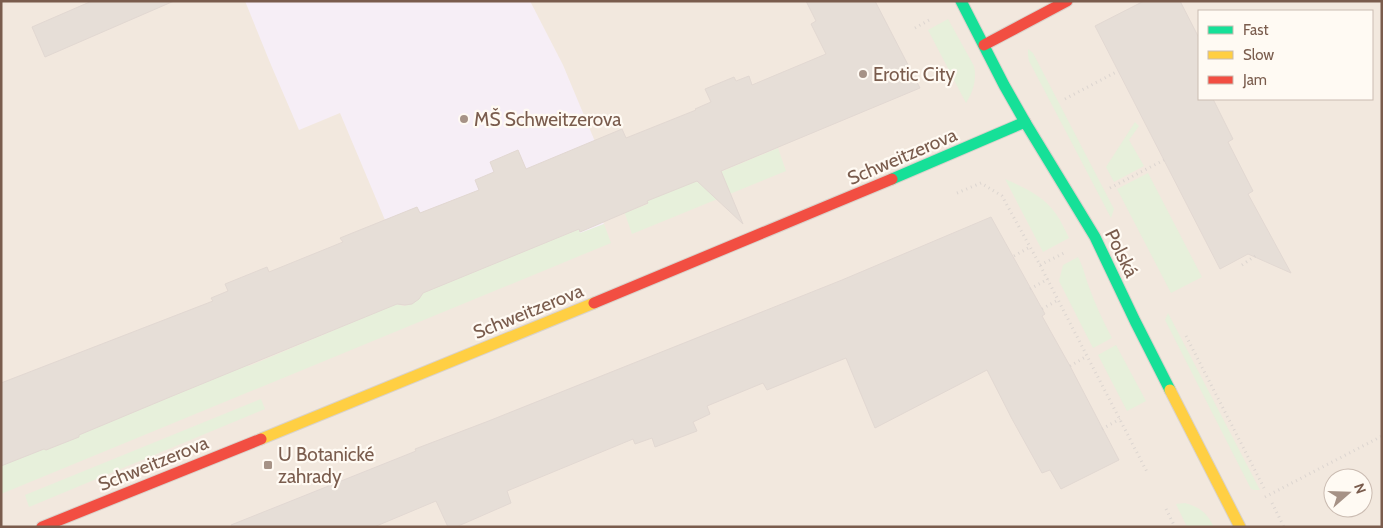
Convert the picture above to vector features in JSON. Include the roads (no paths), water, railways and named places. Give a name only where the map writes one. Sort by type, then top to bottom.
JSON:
[{"type":"street","name":"Polská","points":[[961,1],[1025,122],[1095,237],[1240,527]]},
{"type":"street","points":[[984,45],[1067,1]]},
{"type":"street","name":"Schweitzerova","points":[[42,527],[679,269],[1025,122]]},
{"type":"place","name":"Erotic City","points":[[863,74]]},
{"type":"place","name":"MŠ Schweitzerova","points":[[464,119]]},
{"type":"place","name":"U Botanické zahrady","points":[[268,465]]}]
